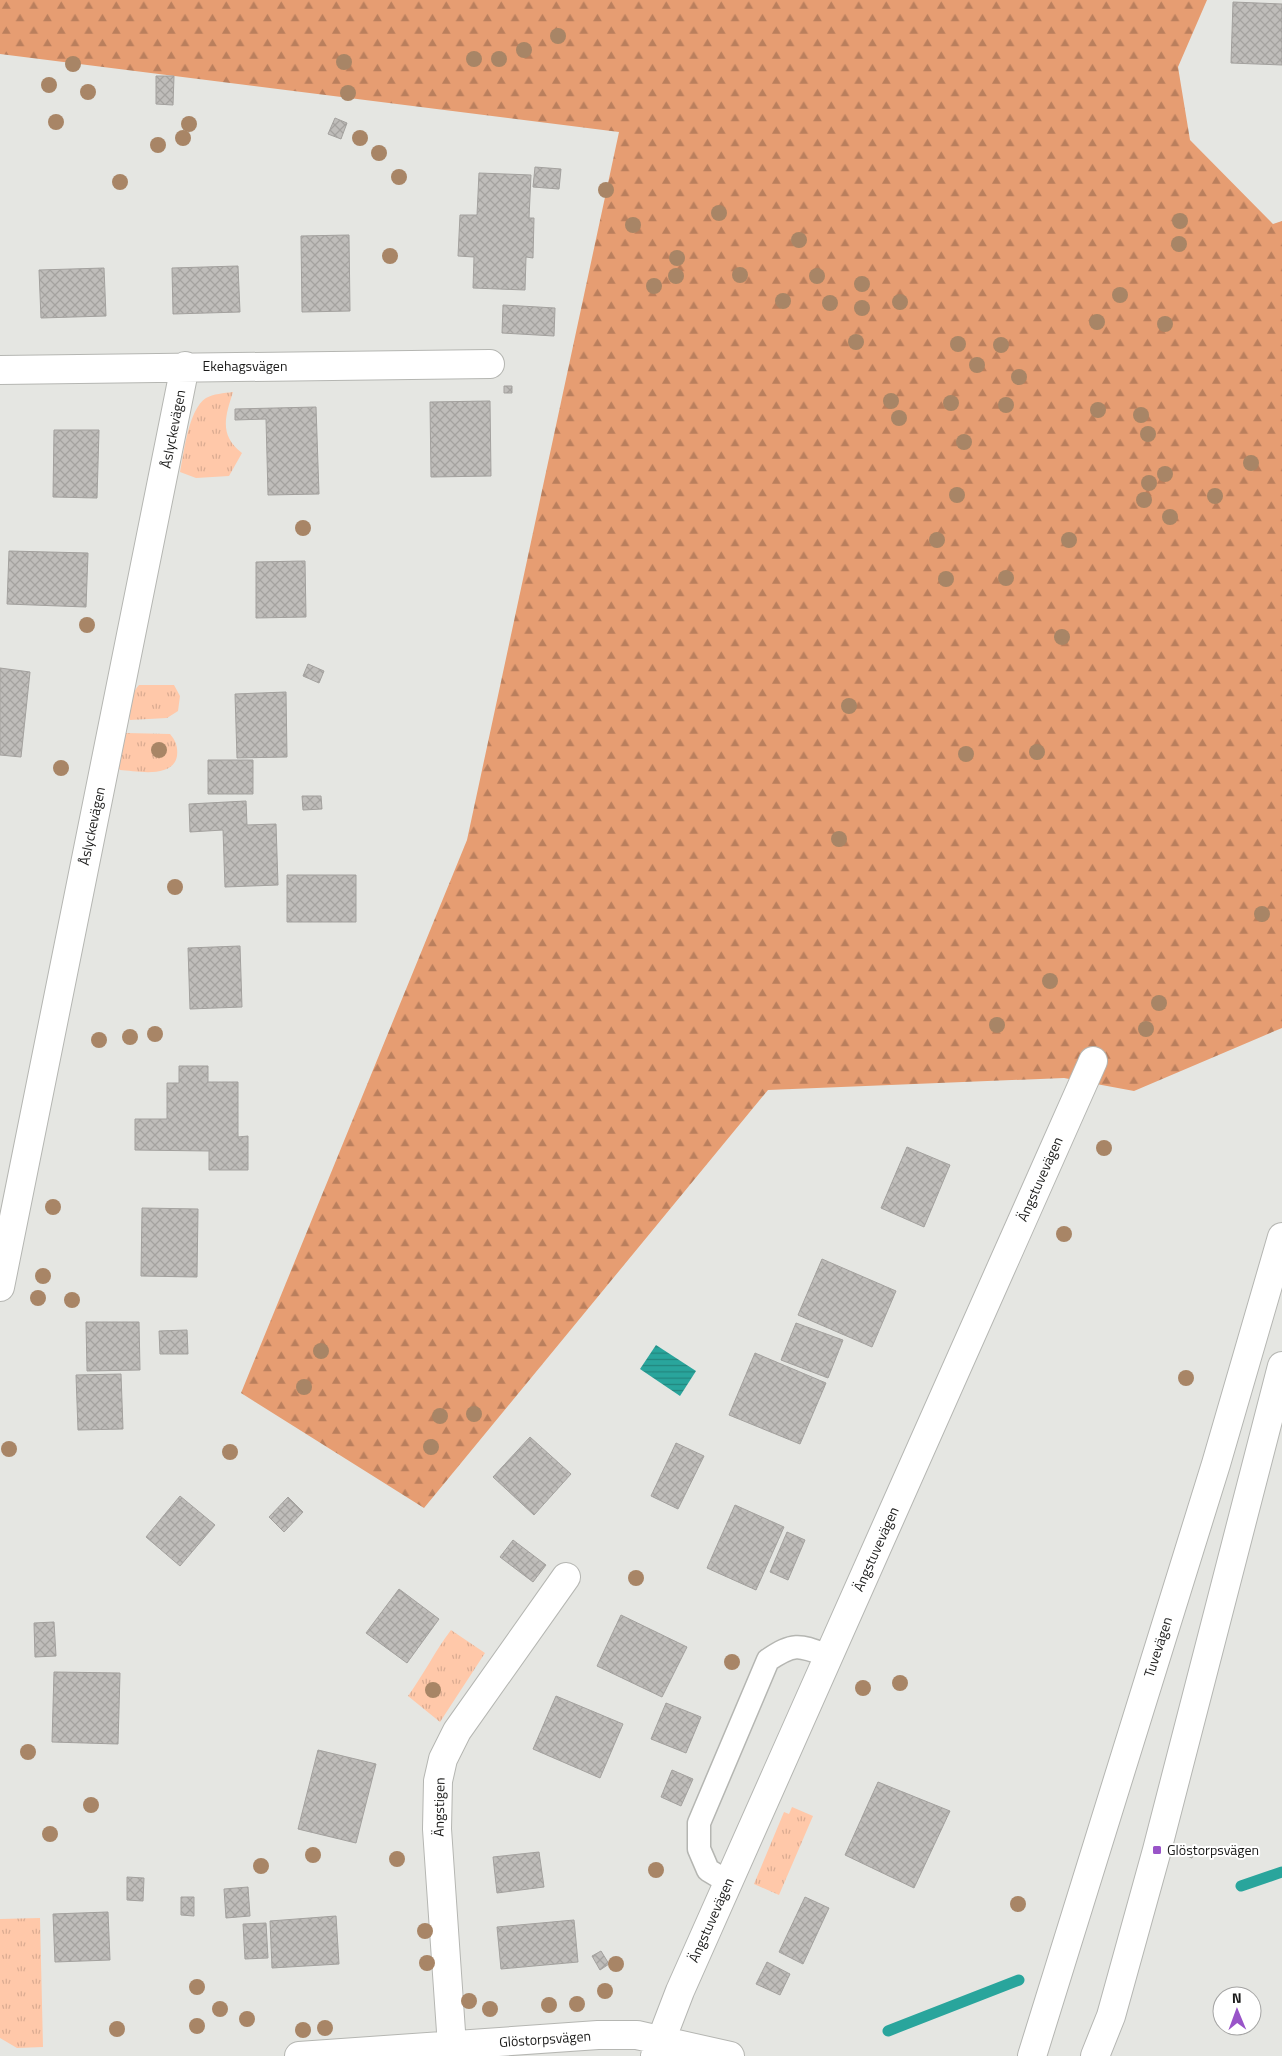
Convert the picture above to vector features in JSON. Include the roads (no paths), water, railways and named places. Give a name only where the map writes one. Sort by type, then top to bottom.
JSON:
[{"type":"street","name":"Ekehagsvägen","points":[[0,370],[185,366],[490,364]]},
{"type":"street","name":"Åslyckevägen","points":[[0,1286],[185,366]]},
{"type":"street","name":"Ängstuvevägen","points":[[658,2048],[680,1991],[1093,1060]]},
{"type":"street","name":"Tuvevägen","points":[[1032,2056],[1216,1464],[1282,1236]]},
{"type":"street","points":[[1095,2056],[1111,2016],[1157,1850],[1282,1366]]},
{"type":"street","name":"Ängstigen","points":[[452,2046],[437,1829],[438,1781],[443,1759],[457,1731],[566,1577]]},
{"type":"street","name":"Glöstorpsvägen","points":[[298,2056],[598,2035],[637,2035],[658,2048],[730,2056]]},
{"type":"lane","points":[[728,1882],[708,1870],[699,1849],[699,1823],[768,1660],[787,1648],[804,1647],[829,1656]]},
{"type":"water","points":[[656,1345],[696,1371],[680,1396],[640,1369]]},
{"type":"waterway","points":[[1241,1886],[1282,1872]]},
{"type":"waterway","points":[[888,2031],[1019,1980]]},
{"type":"place","name":"Glöstorpsvägen","points":[[1157,1850]]}]
